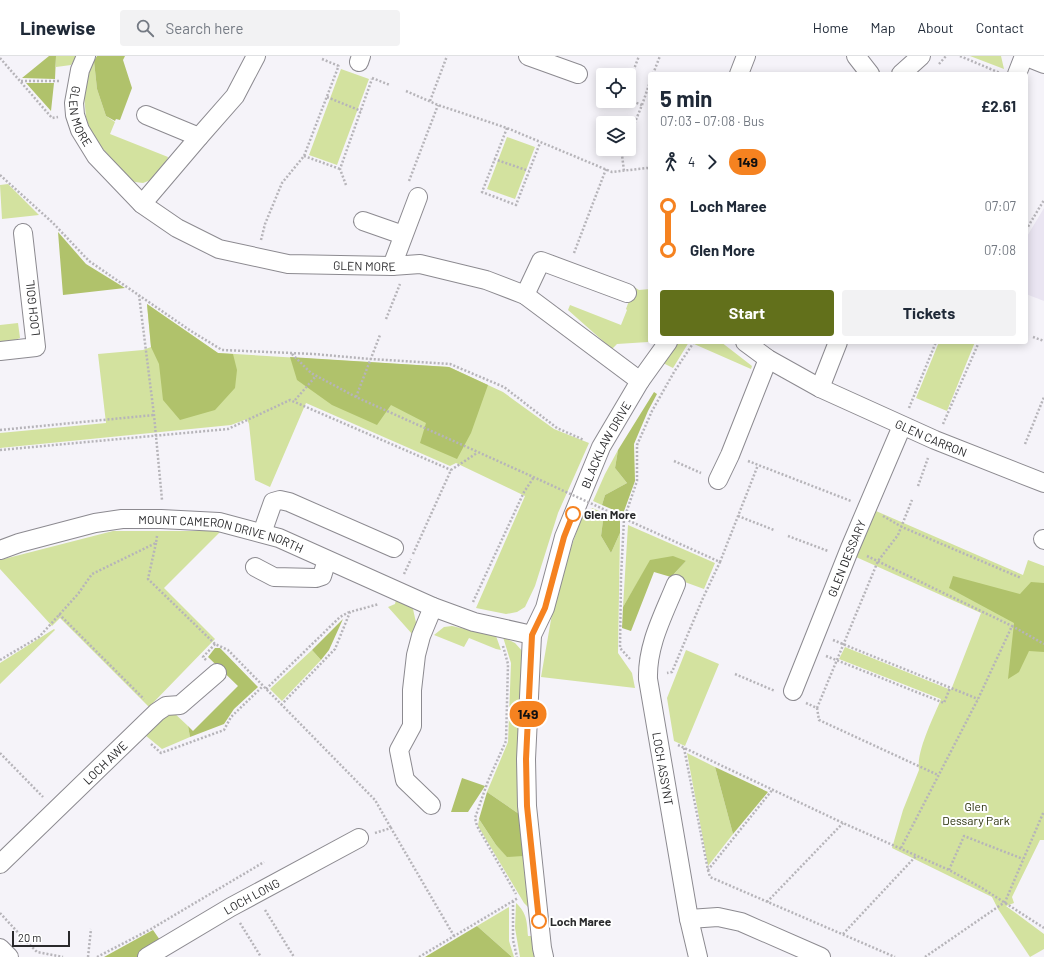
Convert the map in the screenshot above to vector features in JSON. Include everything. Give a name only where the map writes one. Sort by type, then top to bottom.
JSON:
[{"type":"street","name":"GLEN MORE","points":[[86,56],[80,70],[74,103],[75,115],[80,130],[96,156],[142,204],[177,228],[219,250],[288,264],[420,264],[486,280],[525,295],[640,381]]},
{"type":"street","points":[[142,204],[236,96],[256,56]]},
{"type":"street","points":[[528,56],[552,60],[578,74]]},
{"type":"street","points":[[740,72],[746,56]]},
{"type":"street","points":[[856,56],[868,72]]},
{"type":"street","points":[[903,72],[921,56]]},
{"type":"street","points":[[1018,72],[1024,56],[1044,64]]},
{"type":"street","points":[[146,115],[199,137]]},
{"type":"street","points":[[400,265],[403,235],[418,197]]},
{"type":"street","points":[[363,221],[403,235]]},
{"type":"street","name":"LOCH GOIL","points":[[0,351],[36,347],[23,233]]},
{"type":"street","points":[[525,295],[541,261],[627,293]]},
{"type":"street","name":"BLACKLAW DRIVE","points":[[544,957],[527,806],[526,759],[532,635],[545,608],[564,537],[601,447],[640,381],[667,344]]},
{"type":"street","name":"GLEN CARRON","points":[[748,344],[768,359],[820,388],[935,440],[1044,482]]},
{"type":"street","points":[[820,388],[837,344]]},
{"type":"street","points":[[718,480],[730,455],[768,359]]},
{"type":"street","name":"GLEN DESSARY","points":[[792,695],[815,633],[902,426]]},
{"type":"street","points":[[262,533],[273,502],[280,500],[289,502],[394,548]]},
{"type":"street","name":"MOUNT CAMERON DRIVE NORTH","points":[[0,550],[19,543],[95,523],[122,519],[162,519],[219,522],[279,538],[433,607],[467,620],[532,635]]},
{"type":"street","points":[[255,567],[274,577],[316,578],[322,576],[327,560]]},
{"type":"street","name":"LOCH ASSYNT","points":[[676,584],[652,643],[648,664],[648,679],[689,919],[698,957]]},
{"type":"street","points":[[431,805],[404,780],[399,750],[412,726],[412,690],[416,655],[421,636],[433,607]]},
{"type":"street","name":"LOCH AWE","points":[[0,864],[157,712],[166,706],[180,704],[217,673]]},
{"type":"street","name":"LOCH LONG","points":[[146,957],[231,907],[359,838]]},
{"type":"street","points":[[689,919],[718,917],[741,922],[821,957]]},
{"type":"street","points":[[0,948],[9,957]]},
{"type":"path","points":[[430,101],[447,56]]},
{"type":"path","points":[[634,68],[639,56]]},
{"type":"path","points":[[654,72],[660,56]]},
{"type":"path","points":[[960,56],[999,72]]},
{"type":"path","points":[[0,58],[52,118]]},
{"type":"path","points":[[257,258],[265,224],[282,183],[304,156],[339,65]]},
{"type":"path","points":[[346,185],[340,169],[372,78]]},
{"type":"path","points":[[20,81],[54,81]]},
{"type":"path","points":[[636,120],[648,88]]},
{"type":"path","points":[[406,91],[507,128],[612,172],[648,168]]},
{"type":"path","points":[[327,97],[361,111]]},
{"type":"path","points":[[636,103],[642,105]]},
{"type":"path","points":[[418,197],[407,186],[438,104]]},
{"type":"path","points":[[507,128],[482,192],[516,205],[540,143]]},
{"type":"path","points":[[304,156],[340,169]]},
{"type":"path","points":[[622,156],[624,171]]},
{"type":"path","points":[[494,159],[529,171]]},
{"type":"path","points":[[567,270],[606,169]]},
{"type":"path","points":[[0,175],[53,222],[89,261],[191,331],[222,350],[314,354],[370,360],[450,364],[504,387],[557,428],[601,447]]},
{"type":"path","points":[[1028,227],[1044,200]]},
{"type":"path","points":[[386,319],[400,265]]},
{"type":"path","points":[[139,295],[154,415],[162,519],[148,579],[215,644],[228,650],[375,800],[454,936]]},
{"type":"path","points":[[356,397],[380,335]]},
{"type":"path","points":[[1033,337],[1044,342]]},
{"type":"path","points":[[693,344],[670,378],[652,411],[637,445],[637,481],[624,518],[620,648],[648,679],[672,672],[720,562],[758,465]]},
{"type":"path","points":[[902,426],[935,344]]},
{"type":"path","points":[[918,486],[935,440],[948,414],[978,344]]},
{"type":"path","points":[[291,354],[311,373],[356,397],[720,562]]},
{"type":"path","points":[[295,400],[316,376]]},
{"type":"path","points":[[1025,444],[1044,397]]},
{"type":"path","points":[[0,450],[228,429],[290,400],[295,400],[451,470]]},
{"type":"path","points":[[0,430],[154,415]]},
{"type":"path","points":[[674,461],[718,480]]},
{"type":"path","points":[[467,620],[475,597],[521,499],[534,477]]},
{"type":"path","points":[[912,500],[898,535],[878,561],[817,708],[819,720],[938,775]]},
{"type":"path","points":[[738,516],[774,530]]},
{"type":"path","points":[[788,536],[878,561],[1012,626],[1044,644]]},
{"type":"path","points":[[0,660],[39,636],[78,594],[92,574],[156,543]]},
{"type":"path","points":[[266,689],[340,617],[350,612]]},
{"type":"path","points":[[59,614],[157,712]]},
{"type":"path","points":[[901,848],[978,699],[1012,626]]},
{"type":"path","points":[[815,633],[978,699]]},
{"type":"path","points":[[809,650],[944,703],[950,688]]},
{"type":"path","points":[[504,652],[508,664],[506,741],[488,781],[475,818],[477,826],[522,903]]},
{"type":"path","points":[[735,674],[792,695],[817,708]]},
{"type":"path","points":[[149,742],[161,753],[224,730],[232,717],[263,686]]},
{"type":"path","points":[[658,742],[673,743],[843,823],[949,870],[1005,902],[1044,928]]},
{"type":"path","points":[[684,748],[710,877],[895,957]]},
{"type":"path","points":[[0,753],[56,810]]},
{"type":"path","points":[[708,870],[773,790]]},
{"type":"path","points":[[925,957],[1005,902],[1044,811]]},
{"type":"path","points":[[767,902],[843,823]]},
{"type":"path","points":[[359,838],[391,828]]},
{"type":"path","points":[[949,870],[964,836],[1023,859]]},
{"type":"path","points":[[843,934],[916,856]]},
{"type":"path","points":[[97,957],[151,929],[264,862]]},
{"type":"path","points":[[255,894],[294,957]]},
{"type":"path","points":[[419,957],[518,898]]},
{"type":"path","points":[[513,900],[513,940],[517,957]]},
{"type":"path","points":[[231,907],[260,957]]},
{"type":"path","points":[[88,957],[91,929]]},
{"type":"path","points":[[24,939],[37,952],[63,957]]},
{"type":"shaded area","points":[[1044,208],[1044,301],[1028,295],[1028,235]]},
{"type":"green space","points":[[49,56],[56,56],[55,79],[22,78]]},
{"type":"green space","points":[[56,56],[77,56],[71,65],[56,67]]},
{"type":"green space","points":[[97,56],[125,56],[123,60],[132,88],[120,120],[116,119],[115,121],[106,116],[97,89],[94,61]]},
{"type":"green space","points":[[970,56],[1001,56],[1004,69]]},
{"type":"green space","points":[[94,61],[97,89],[106,116],[115,122],[110,134],[168,157],[165,166],[153,179],[143,183],[135,182],[129,179],[92,136],[86,117],[84,96],[86,79]]},
{"type":"green space","points":[[341,69],[369,79],[337,165],[309,155]]},
{"type":"green space","points":[[26,83],[54,83],[51,111]]},
{"type":"green space","points":[[507,137],[535,147],[515,199],[487,189]]},
{"type":"green space","points":[[8,184],[39,215],[2,219],[0,185]]},
{"type":"green space","points":[[58,232],[86,264],[125,288],[63,295]]},
{"type":"green space","points":[[634,287],[639,290],[648,289],[648,342],[617,344],[612,349],[568,310],[570,305],[621,325],[627,310],[626,309]]},
{"type":"green space","points":[[147,304],[218,353],[449,367],[503,392],[554,429],[589,443],[558,513],[535,586],[525,607],[517,612],[506,614],[476,608],[525,496],[456,463],[450,466],[306,403],[270,487],[255,480],[249,424],[247,419],[231,425],[0,448],[0,433],[106,423],[98,354],[143,350],[151,347]]},
{"type":"green space","points":[[147,304],[218,353],[233,354],[237,370],[235,388],[215,410],[180,420],[163,400],[159,364],[151,347]]},
{"type":"green space","points":[[18,323],[20,338],[12,341],[0,342],[0,325]]},
{"type":"green space","points":[[677,344],[688,344],[673,368],[663,363]]},
{"type":"green space","points":[[694,344],[724,344],[752,366],[751,369]]},
{"type":"green space","points":[[938,344],[974,344],[947,411],[916,398]]},
{"type":"green space","points":[[290,357],[449,367],[488,385],[471,433],[457,459],[420,443],[426,423],[391,405],[377,425],[332,405],[297,380]]},
{"type":"green space","points":[[654,392],[657,394],[634,444],[635,481],[623,514],[602,505],[605,495],[627,483],[615,468],[618,450]]},
{"type":"green space","points":[[618,450],[615,468],[627,483],[605,495],[602,505],[593,501]]},
{"type":"green space","points":[[592,508],[604,513],[601,536],[611,553],[620,533],[618,653],[632,673],[635,688],[541,677],[556,591],[582,516],[588,518]]},
{"type":"green space","name":"Glen Dessary Park","points":[[876,511],[1023,575],[1028,560],[1044,566],[1044,840],[1040,840],[1012,897],[1014,903],[1006,906],[1044,934],[1044,949],[1030,957],[998,909],[992,897],[892,848],[903,810],[919,770],[920,753],[941,699],[839,659],[845,647],[951,690],[981,613],[856,557]]},
{"type":"green space","points":[[604,513],[620,520],[620,533],[611,553],[601,536]]},
{"type":"green space","points":[[628,525],[715,563],[704,589],[671,577],[686,561],[651,560],[623,607]]},
{"type":"green space","points":[[113,531],[221,531],[164,588],[215,639],[149,707],[60,618],[52,626],[0,569],[0,560]]},
{"type":"green space","points":[[673,556],[686,561],[671,577],[654,572],[631,631],[622,628],[623,607],[650,560]]},
{"type":"green space","points":[[953,576],[1020,594],[1031,582],[1044,583],[1044,652],[1029,651],[1019,672],[1008,679],[1014,623],[949,588]]},
{"type":"green space","points":[[396,600],[413,609],[417,627],[413,635],[388,607],[395,604]]},
{"type":"green space","points":[[343,619],[329,650],[321,660],[312,650]]},
{"type":"green space","points":[[452,626],[496,636],[501,650],[469,638],[464,647],[434,635],[444,627]]},
{"type":"green space","points":[[54,629],[55,630],[0,684],[0,663]]},
{"type":"green space","points":[[503,637],[515,643],[524,653],[519,814],[487,792],[508,742],[511,663]]},
{"type":"green space","points":[[215,648],[220,648],[258,687],[234,709],[224,724],[190,737],[188,726],[193,731],[238,686],[208,657]]},
{"type":"green space","points":[[312,650],[321,660],[282,701],[270,689]]},
{"type":"green space","points":[[686,650],[719,664],[685,746],[674,741],[667,698]]},
{"type":"green space","points":[[172,711],[188,726],[190,737],[162,749],[145,735],[168,712]]},
{"type":"green space","points":[[687,753],[715,767],[733,834],[708,866]]},
{"type":"green space","points":[[715,767],[768,792],[733,834]]},
{"type":"green space","points":[[462,778],[485,786],[468,812],[451,812]]},
{"type":"green space","points":[[487,792],[519,814],[523,856],[507,857],[496,845],[479,819]]},
{"type":"green space","points":[[479,819],[496,845],[507,856],[523,856],[529,908],[524,903],[478,826]]},
{"type":"green space","points":[[516,903],[524,914],[527,922],[528,936],[533,936],[539,957],[520,957],[515,928]]},
{"type":"green space","points":[[509,907],[509,941],[514,957],[512,957],[477,926]]},
{"type":"green space","points":[[477,926],[512,957],[425,957]]},
{"type":"green space","points":[[153,930],[162,943],[137,957],[104,957]]},
{"type":"bus line","name":"149","points":[[539,921],[527,806],[526,759],[532,635],[545,608],[564,537],[573,514]]},
{"type":"place","name":"Glen More","points":[[573,514]]},
{"type":"place","name":"Loch Maree","points":[[539,921]]}]
